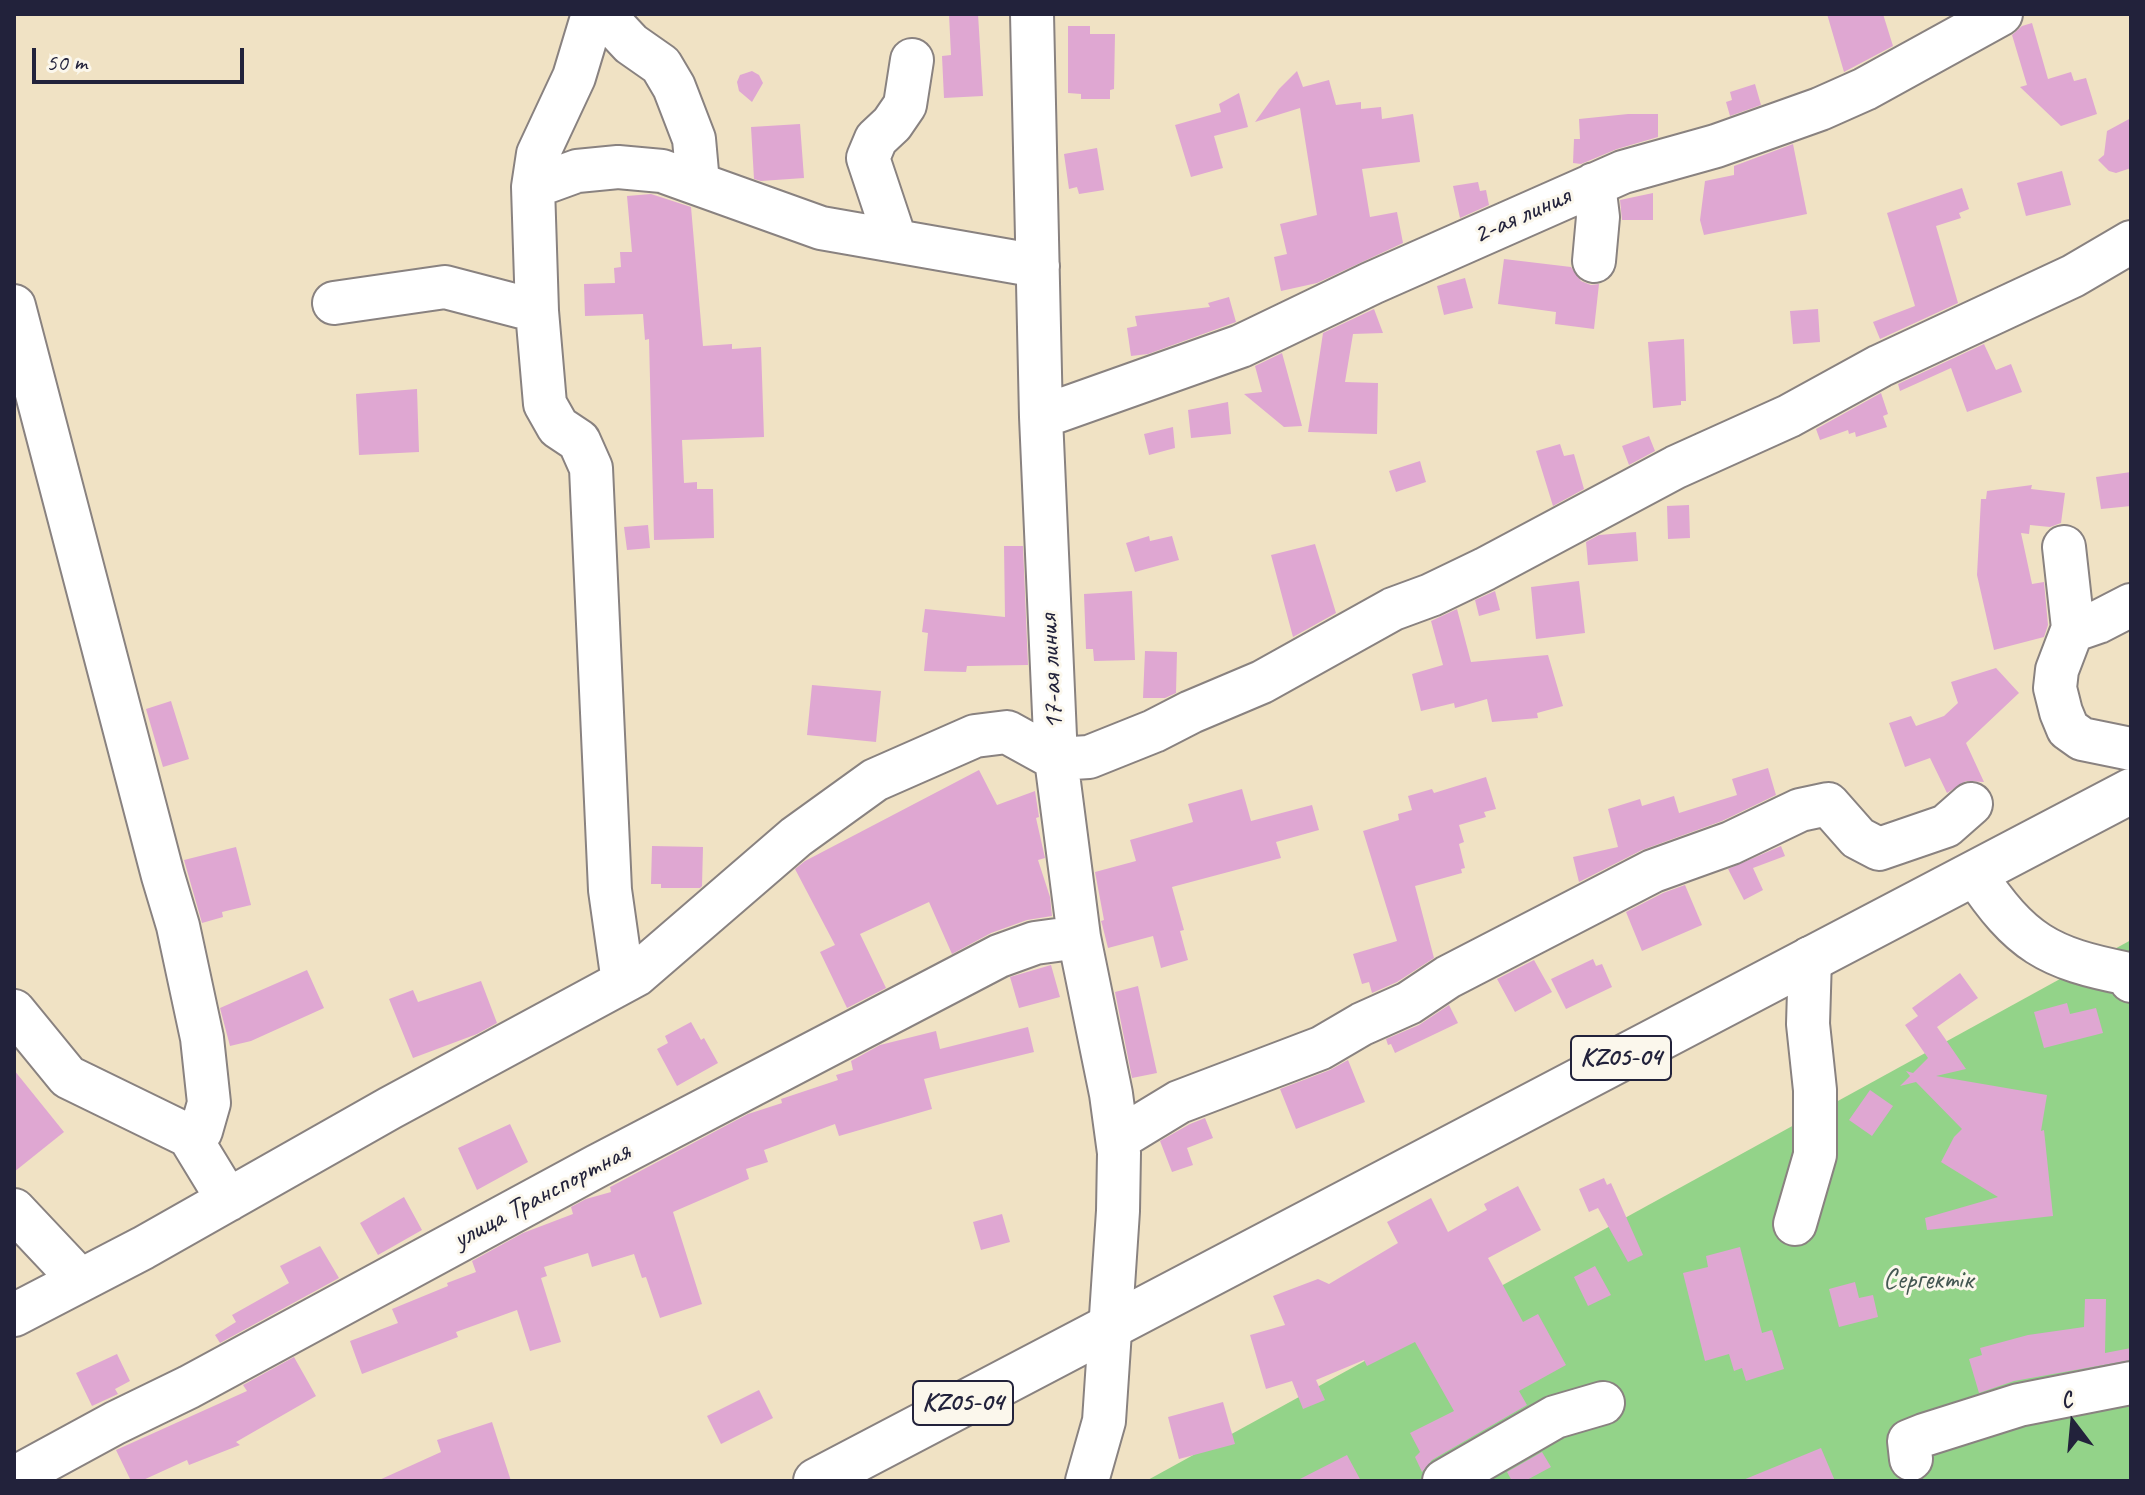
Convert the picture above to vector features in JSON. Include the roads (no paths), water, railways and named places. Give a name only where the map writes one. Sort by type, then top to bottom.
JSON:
[{"type":"main road","name":"KZ05-04","points":[[817,1481],[2131,791]]},
{"type":"street","points":[[593,14],[574,77],[538,154],[533,187],[537,311],[545,404],[558,427],[579,441],[591,468],[610,890],[623,982]]},
{"type":"street","points":[[603,14],[631,44],[661,65],[674,87],[694,139],[698,183]]},
{"type":"street","name":"17-ая линия","points":[[1032,14],[1041,417],[1056,759],[1079,937],[1118,1139],[1118,1211],[1104,1421],[1087,1481]]},
{"type":"street","name":"2-ая линия","points":[[1041,417],[1241,346],[1372,283],[1623,172],[1716,146],[1820,109],[1878,82],[2001,14]]},
{"type":"street","points":[[895,239],[868,158],[876,139],[892,124],[905,105],[912,60]]},
{"type":"street","points":[[533,187],[577,171],[618,167],[662,171],[821,228],[1038,266]]},
{"type":"street","points":[[1594,184],[1598,217],[1594,261]]},
{"type":"street","points":[[14,1315],[636,975],[796,837],[875,780],[975,736],[1007,732],[1056,759],[1089,757],[1154,731],[1262,682],[1393,609],[1485,569],[1676,467],[1789,416],[1880,366],[2060,283],[2131,242]]},
{"type":"street","points":[[334,303],[445,287],[537,311]]},
{"type":"street","points":[[14,306],[178,926],[202,1038],[209,1103],[201,1131],[189,1136]]},
{"type":"street","points":[[2064,547],[2072,631],[2057,670],[2055,688],[2068,729],[2082,739],[2131,749]]},
{"type":"street","points":[[2072,631],[2131,605]]},
{"type":"street","points":[[1118,1139],[1179,1102],[1321,1048],[1362,1024],[1409,1003],[1448,977],[1653,871],[1731,843],[1800,810],[1828,804],[1858,838],[1879,849],[1946,826],[1971,804]]},
{"type":"street","points":[[1974,873],[2000,912],[2035,943],[2084,965],[2130,975]]},
{"type":"street","name":"улица Транспортная","points":[[14,1478],[597,1166],[999,956],[1035,943],[1079,937]]},
{"type":"street","points":[[1795,1224],[1815,1155],[1815,1090],[1808,1024],[1810,958]]},
{"type":"street","points":[[14,1011],[68,1077],[189,1136],[228,1200]]},
{"type":"street","points":[[14,1210],[80,1280]]},
{"type":"street","points":[[1911,1459],[1909,1441],[1924,1435],[2019,1405],[2131,1383]]},
{"type":"street","points":[[1444,1481],[1555,1417],[1603,1403]]},
{"type":"park label","name":"Сергектік","points":[[1928,1281]]}]
